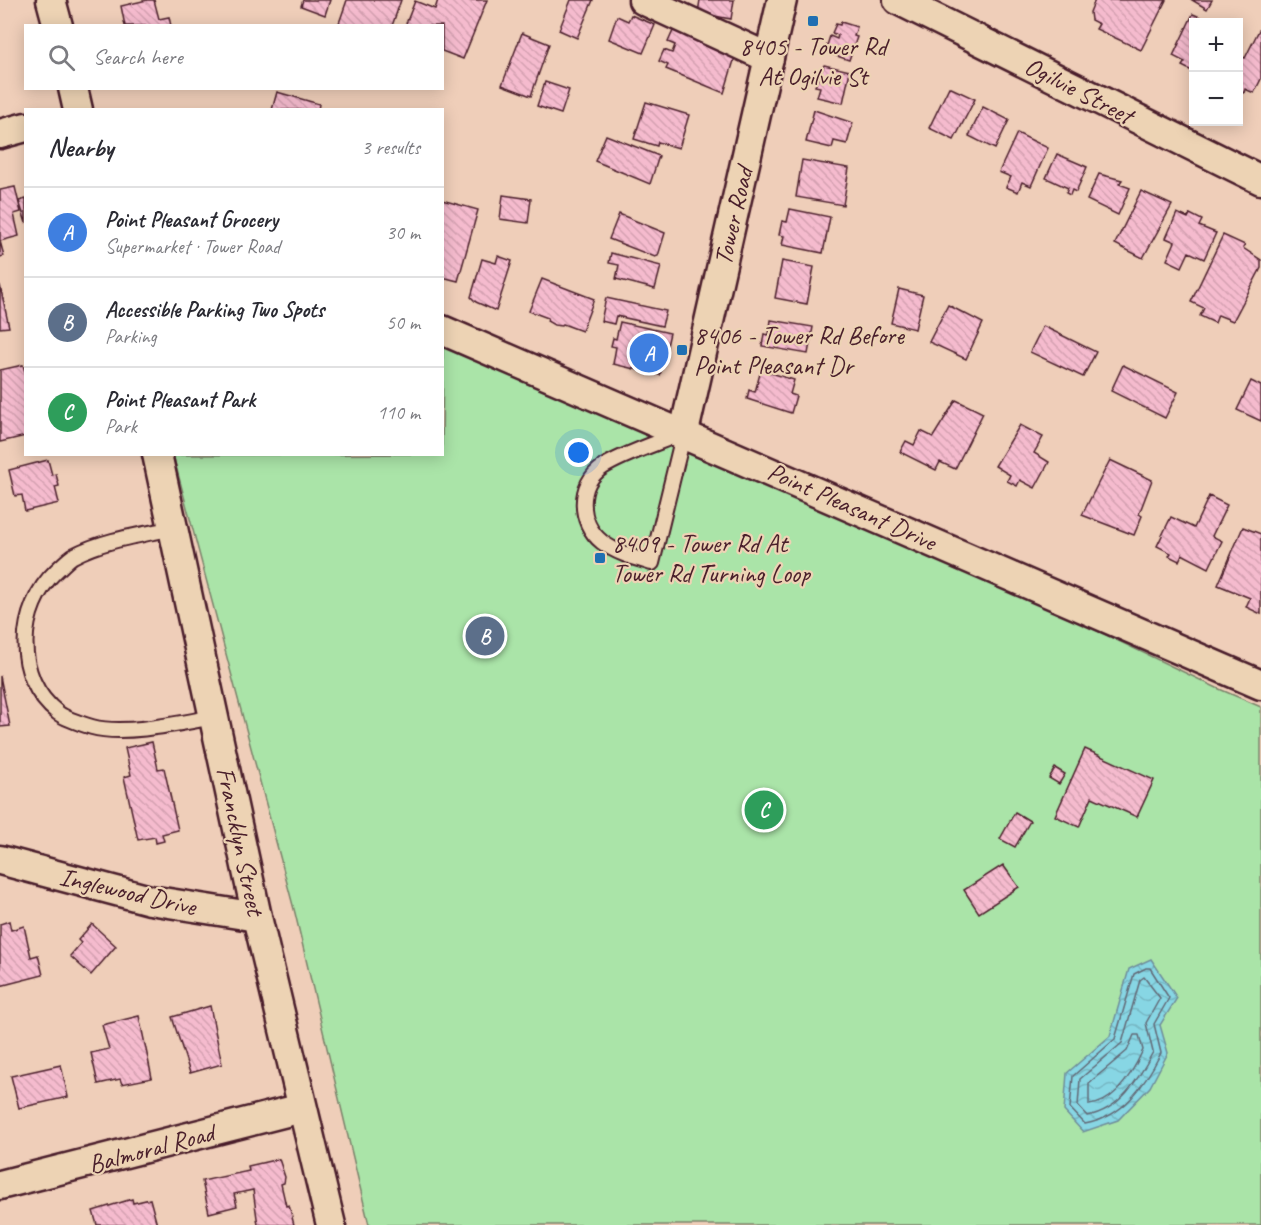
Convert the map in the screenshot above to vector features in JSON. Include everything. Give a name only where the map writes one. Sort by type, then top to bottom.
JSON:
[{"type":"street","points":[[51,0],[57,24]]},
{"type":"street","points":[[643,0],[769,58]]},
{"type":"street","name":"Tower Road","points":[[684,432],[782,0]]},
{"type":"street","name":"Ogilvie Street","points":[[898,0],[1261,180]]},
{"type":"street","points":[[73,90],[78,108]]},
{"type":"street","points":[[0,134],[24,128]]},
{"type":"street","name":"Point Pleasant Drive","points":[[444,331],[684,432],[1261,685]]},
{"type":"street","name":"Francklyn Street","points":[[158,456],[257,917],[331,1225]]},
{"type":"street","name":"Inglewood Drive","points":[[0,860],[150,900],[257,917]]},
{"type":"street","name":"Balmoral Road","points":[[0,1185],[303,1108]]},
{"type":"lane","points":[[684,432],[652,563],[629,557],[600,541],[583,514],[585,488],[602,467],[684,432]]},
{"type":"lane","points":[[174,528],[115,541],[71,557],[50,577],[34,598],[27,621],[25,650],[39,690],[58,713],[94,728],[150,729],[214,717]]},
{"type":"green space","points":[[444,347],[718,450],[1261,707],[1261,1225],[369,1225],[295,913],[173,456],[444,456]]},
{"type":"water","points":[[1151,959],[1177,998],[1160,1025],[1168,1053],[1150,1087],[1118,1120],[1083,1132],[1064,1111],[1067,1073],[1110,1036],[1129,969]]},
{"type":"building","points":[[154,0],[159,19],[169,17],[171,24],[125,24],[121,6]]},
{"type":"building","points":[[303,0],[330,0],[325,15],[301,6]]},
{"type":"building","points":[[347,0],[401,0],[393,24],[339,24]]},
{"type":"building","points":[[438,0],[487,0],[463,59],[444,52],[444,24],[406,24],[415,1],[435,9]]},
{"type":"building","points":[[571,0],[593,0],[577,38],[559,30]]},
{"type":"building","points":[[700,0],[734,0],[731,19],[698,13]]},
{"type":"building","points":[[1095,0],[1166,0],[1141,50],[1096,29],[1099,24],[1091,20],[1090,12]]},
{"type":"building","points":[[1192,0],[1212,0],[1207,9]]},
{"type":"building","points":[[1193,14],[1202,18],[1191,18]]},
{"type":"building","points":[[631,15],[655,25],[643,53],[609,39],[617,16],[628,21]]},
{"type":"building","points":[[841,22],[857,27],[854,36],[857,37],[849,60],[825,52],[830,36],[837,39],[838,35],[832,33],[836,24],[840,25]]},
{"type":"building","points":[[1189,22],[1189,70],[1182,66],[1185,62],[1173,56]]},
{"type":"building","points":[[682,30],[736,54],[724,93],[666,69],[668,65],[659,61],[664,50],[672,53],[675,45],[668,42],[673,31],[681,33]]},
{"type":"building","points":[[1259,30],[1261,31],[1261,79],[1254,93],[1245,89],[1243,93],[1243,57],[1245,58]]},
{"type":"building","points":[[522,33],[549,44],[531,96],[502,85]]},
{"type":"building","points":[[824,65],[850,71],[843,103],[817,97],[820,87],[815,86]]},
{"type":"building","points":[[545,82],[569,90],[561,114],[537,106]]},
{"type":"building","points":[[949,87],[975,99],[954,140],[929,128]]},
{"type":"building","points":[[277,92],[319,104],[318,108],[273,108]]},
{"type":"building","points":[[646,102],[689,115],[679,148],[658,142],[657,146],[634,139]]},
{"type":"building","points":[[983,107],[1009,120],[995,149],[969,136]]},
{"type":"building","points":[[814,110],[853,123],[847,144],[834,141],[832,148],[806,142]]},
{"type":"building","points":[[1017,133],[1048,148],[1031,186],[1022,182],[1018,192],[1006,187],[1011,177],[999,172]]},
{"type":"building","points":[[606,135],[659,156],[650,184],[595,161]]},
{"type":"building","points":[[1057,154],[1087,167],[1076,192],[1072,190],[1070,195],[1066,193],[1068,188],[1046,178]]},
{"type":"building","points":[[802,160],[849,168],[843,205],[796,197]]},
{"type":"building","points":[[1099,174],[1122,180],[1119,184],[1130,188],[1118,215],[1087,200]]},
{"type":"building","points":[[15,187],[21,212],[14,214],[19,236],[0,241],[0,190]]},
{"type":"building","points":[[1141,191],[1172,205],[1143,258],[1115,244]]},
{"type":"building","points":[[503,195],[531,199],[528,223],[500,219]]},
{"type":"building","points":[[24,200],[24,217],[19,201]]},
{"type":"building","points":[[444,201],[478,210],[458,281],[444,278]]},
{"type":"building","points":[[790,209],[830,217],[823,253],[782,245],[784,236],[779,235],[782,221],[787,222]]},
{"type":"building","points":[[1177,213],[1188,218],[1190,214],[1202,220],[1199,226],[1216,233],[1204,259],[1189,252],[1182,267],[1167,260],[1175,242],[1166,238]]},
{"type":"building","points":[[619,214],[665,233],[658,256],[655,257],[609,239]]},
{"type":"building","points":[[1223,235],[1245,245],[1243,248],[1261,260],[1261,268],[1233,321],[1218,315],[1215,323],[1200,316],[1204,308],[1191,302]]},
{"type":"building","points":[[0,241],[4,256],[0,257]]},
{"type":"building","points":[[611,253],[661,266],[655,289],[616,279],[619,265],[609,263]]},
{"type":"building","points":[[498,256],[512,261],[496,311],[476,302],[471,297],[482,259],[496,263]]},
{"type":"building","points":[[782,261],[814,267],[807,304],[775,298]]},
{"type":"building","points":[[542,279],[594,299],[582,331],[563,324],[562,326],[554,325],[547,321],[548,318],[529,311]]},
{"type":"building","points":[[0,285],[9,327],[0,328]]},
{"type":"building","points":[[899,289],[923,295],[915,329],[891,323]]},
{"type":"building","points":[[606,298],[666,311],[662,326],[616,316],[614,324],[601,321]]},
{"type":"building","points":[[948,305],[983,323],[966,359],[929,342]]},
{"type":"building","points":[[771,320],[813,327],[808,354],[762,346],[764,334],[769,335]]},
{"type":"building","points":[[620,322],[670,333],[660,375],[613,364],[616,347],[611,346],[613,338],[616,339]]},
{"type":"building","points":[[1043,326],[1096,352],[1083,377],[1030,352]]},
{"type":"building","points":[[23,365],[24,368],[24,436],[0,442],[0,370]]},
{"type":"building","points":[[1123,365],[1178,392],[1165,418],[1111,391]]},
{"type":"building","points":[[761,370],[794,380],[790,394],[796,396],[791,413],[747,399],[749,390],[755,392]]},
{"type":"building","points":[[1251,381],[1261,386],[1261,421],[1237,410]]},
{"type":"building","points":[[956,400],[983,413],[955,469],[940,462],[936,470],[900,452],[906,441],[914,445],[921,431],[933,437]]},
{"type":"building","points":[[1020,425],[1043,437],[1034,453],[1049,462],[1035,488],[1020,480],[1017,486],[1007,481],[1010,475],[995,466]]},
{"type":"building","points":[[48,460],[52,475],[56,474],[59,486],[55,487],[59,503],[25,511],[22,495],[15,496],[9,470]]},
{"type":"building","points":[[1110,460],[1152,480],[1134,535],[1082,515]]},
{"type":"building","points":[[1209,496],[1227,505],[1212,536],[1222,541],[1209,568],[1182,554],[1179,561],[1169,556],[1171,553],[1157,546],[1171,517],[1194,528]]},
{"type":"building","points":[[1243,527],[1261,534],[1261,614],[1246,607],[1250,598],[1218,585]]},
{"type":"building","points":[[0,676],[10,726],[0,727]]},
{"type":"building","points":[[152,742],[158,769],[164,768],[178,830],[162,834],[164,841],[156,843],[155,837],[138,840],[124,777],[131,775],[125,748]]},
{"type":"building","points":[[1085,749],[1154,780],[1137,817],[1092,797],[1079,827],[1055,816]]},
{"type":"building","points":[[1055,768],[1065,774],[1059,784],[1049,778]]},
{"type":"building","points":[[1015,812],[1030,821],[1015,847],[1000,839]]},
{"type":"building","points":[[1003,865],[1019,887],[979,913],[964,890]]},
{"type":"building","points":[[9,921],[11,930],[24,926],[31,957],[38,955],[43,975],[0,986],[0,924]]},
{"type":"building","points":[[92,924],[116,946],[91,975],[70,956],[81,943],[78,940]]},
{"type":"building","points":[[210,1006],[222,1064],[190,1073],[172,1017]]},
{"type":"building","points":[[139,1016],[152,1078],[122,1084],[120,1079],[98,1084],[91,1053],[109,1049],[102,1025]]},
{"type":"building","points":[[61,1065],[68,1097],[19,1108],[11,1076]]},
{"type":"building","points":[[279,1159],[285,1177],[284,1183],[281,1184],[286,1206],[289,1205],[294,1225],[258,1225],[253,1190],[234,1194],[237,1206],[209,1213],[202,1181],[249,1171],[248,1166]]},
{"type":"building","points":[[132,1199],[133,1203],[150,1199],[157,1225],[97,1225],[93,1211]]},
{"type":"place","name":"8405 - Tower Rd At Ogilvie St","points":[[813,21]]},
{"type":"place","name":"8406 - Tower Rd Before Point Pleasant Dr","points":[[682,350]]},
{"type":"place","name":"Point Pleasant Grocery","points":[[649,353]]},
{"type":"place","name":"8409 - Tower Rd At Tower Rd Turning Loop","points":[[600,558]]},
{"type":"place","name":"Accessible Parking Two Spots","points":[[485,636]]},
{"type":"place","name":"Point Pleasant Park","points":[[764,810]]}]
